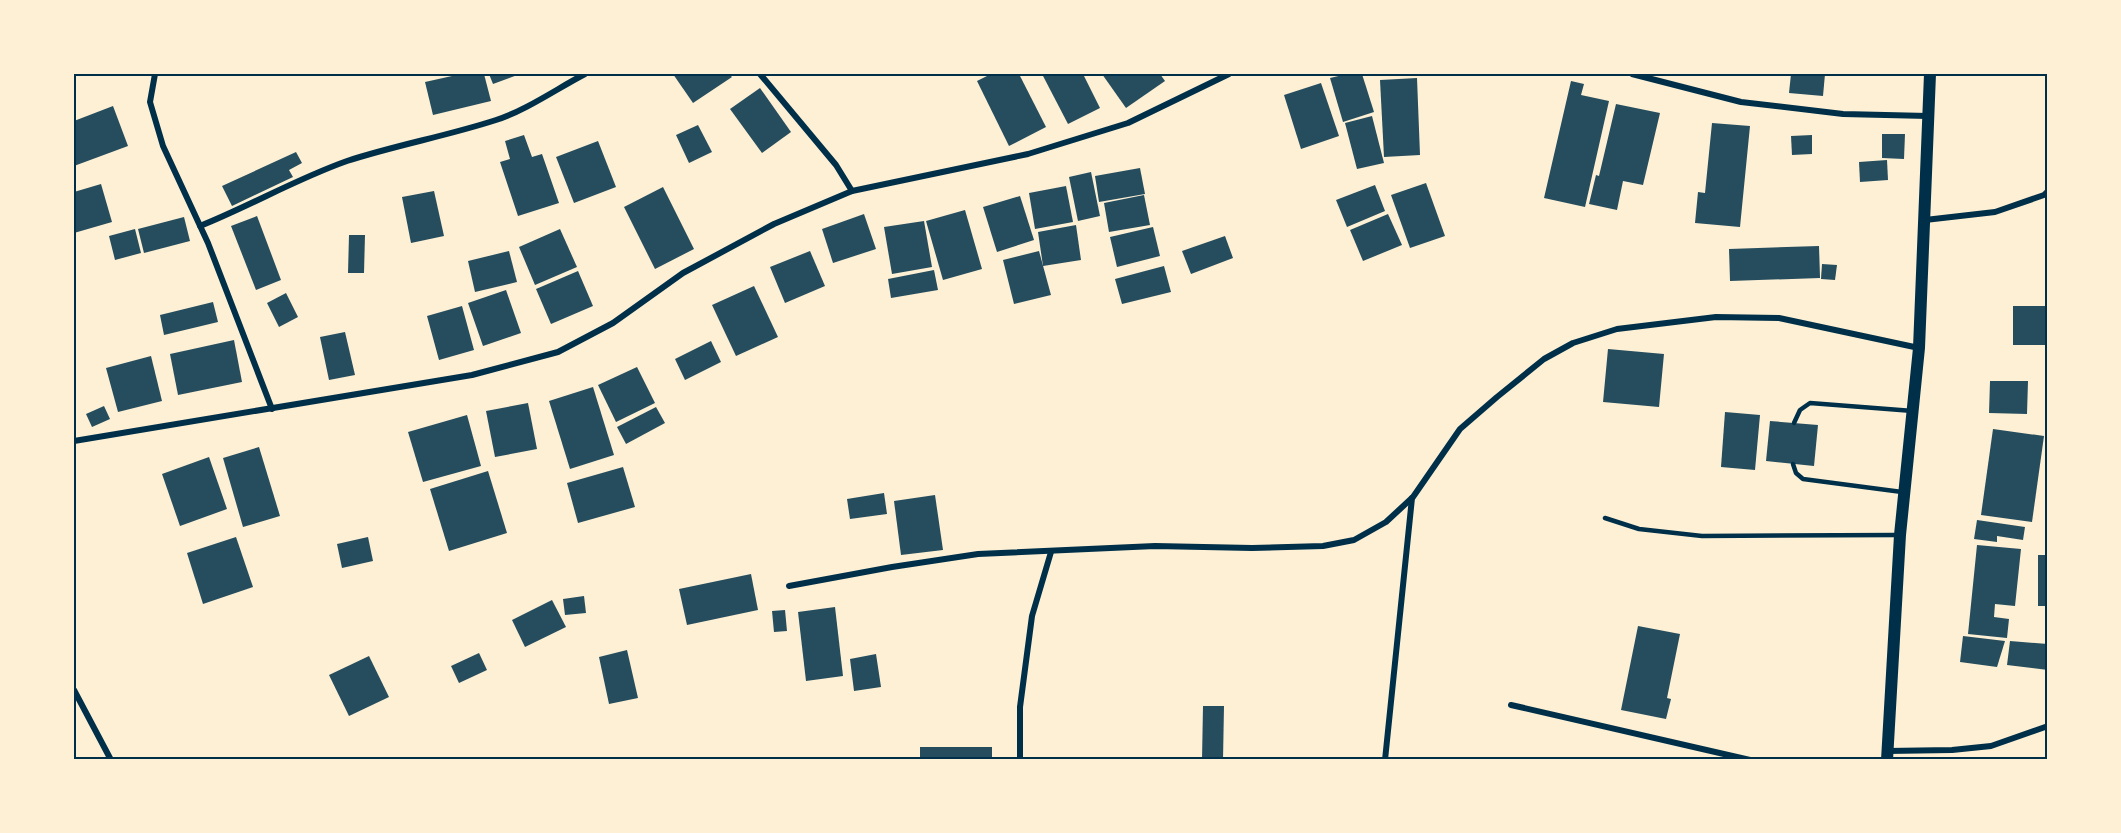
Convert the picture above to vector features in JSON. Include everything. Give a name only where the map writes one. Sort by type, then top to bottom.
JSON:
[{"type":"main road","points":[[1887,755],[1900,535],[1918,348],[1930,74]]},
{"type":"street","points":[[155,74],[150,102],[163,146],[201,226],[272,410]]},
{"type":"street","points":[[201,226],[313,174],[346,162],[399,145],[499,120],[585,74]]},
{"type":"street","points":[[760,74],[836,165],[852,191]]},
{"type":"street","points":[[74,441],[272,410],[472,375],[558,352],[613,323],[683,273],[774,224],[852,191],[1028,154],[1117,127],[1229,74]]},
{"type":"street","points":[[1632,74],[1741,102],[1843,114],[1929,117]]},
{"type":"street","points":[[1924,220],[1995,212],[2044,195],[2048,191]]},
{"type":"street","points":[[789,586],[978,554],[1155,546],[1252,548],[1323,546],[1354,540],[1386,522],[1413,497],[1460,429],[1544,359],[1573,342],[1617,329],[1716,317],[1779,318],[1918,348]]},
{"type":"street","points":[[1385,759],[1413,497]]},
{"type":"street","points":[[1020,759],[1020,708],[1032,616],[1051,552]]},
{"type":"street","points":[[74,690],[111,759]]},
{"type":"street","points":[[1511,705],[1750,759]]},
{"type":"street","points":[[1887,755],[1991,746],[2048,726]]},
{"type":"lane","points":[[1794,423],[1800,410],[1810,403],[1912,411]]},
{"type":"lane","points":[[1793,464],[1796,473],[1803,479],[1905,492]]},
{"type":"lane","points":[[1605,518],[1639,530],[1702,536],[1900,535]]},
{"type":"building","points":[[461,74],[484,74],[491,101],[433,115],[425,82]]},
{"type":"building","points":[[489,74],[520,74],[493,84]]},
{"type":"building","points":[[673,74],[729,74],[732,77],[693,103]]},
{"type":"building","points":[[991,74],[1019,74],[1046,127],[1009,146],[977,81]]},
{"type":"building","points":[[1042,74],[1083,74],[1100,108],[1068,124]]},
{"type":"building","points":[[1102,74],[1160,74],[1165,81],[1126,108]]},
{"type":"building","points":[[1347,74],[1362,74],[1374,112],[1343,122],[1330,78]]},
{"type":"building","points":[[1791,74],[1825,74],[1823,96],[1789,93]]},
{"type":"building","points":[[1417,78],[1420,155],[1384,157],[1380,80]]},
{"type":"building","points":[[1571,81],[1584,84],[1581,95],[1609,101],[1585,207],[1544,198]]},
{"type":"building","points":[[1321,83],[1339,136],[1301,149],[1284,95]]},
{"type":"building","points":[[760,88],[791,132],[762,153],[730,109]]},
{"type":"building","points":[[1616,104],[1660,113],[1643,185],[1623,181],[1617,210],[1589,204],[1596,175],[1599,176]]},
{"type":"building","points":[[113,106],[128,146],[74,166],[74,121]]},
{"type":"building","points":[[1372,116],[1384,163],[1357,169],[1345,123]]},
{"type":"building","points":[[1712,123],[1750,126],[1740,227],[1695,223],[1698,192],[1705,193]]},
{"type":"building","points":[[698,125],[712,152],[689,163],[676,135]]},
{"type":"building","points":[[1882,134],[1905,134],[1904,159],[1882,158]]},
{"type":"building","points":[[524,135],[532,157],[542,154],[559,203],[518,216],[500,162],[510,159],[505,141]]},
{"type":"building","points":[[1812,135],[1812,154],[1792,155],[1791,136]]},
{"type":"building","points":[[598,141],[616,187],[574,203],[556,157]]},
{"type":"building","points":[[296,152],[302,163],[289,170],[293,177],[232,206],[222,186]]},
{"type":"building","points":[[1887,160],[1888,180],[1860,182],[1859,162]]},
{"type":"building","points":[[1140,168],[1145,194],[1099,202],[1095,176]]},
{"type":"building","points":[[1091,172],[1100,216],[1078,221],[1069,177]]},
{"type":"building","points":[[1426,183],[1445,236],[1410,248],[1391,195]]},
{"type":"building","points":[[101,184],[112,222],[74,233],[74,192]]},
{"type":"building","points":[[1375,185],[1385,211],[1347,227],[1336,200]]},
{"type":"building","points":[[1066,186],[1073,222],[1035,229],[1029,193]]},
{"type":"building","points":[[663,187],[694,249],[655,269],[624,207]]},
{"type":"building","points":[[434,191],[444,236],[411,243],[402,197]]},
{"type":"building","points":[[1144,195],[1150,225],[1109,232],[1104,203]]},
{"type":"building","points":[[1020,196],[1034,240],[997,252],[983,207]]},
{"type":"building","points":[[965,210],[982,269],[943,280],[926,221]]},
{"type":"building","points":[[864,214],[876,249],[833,263],[822,229]]},
{"type":"building","points":[[1388,214],[1402,245],[1363,261],[1350,230]]},
{"type":"building","points":[[257,216],[281,280],[256,290],[231,226]]},
{"type":"building","points":[[184,217],[190,241],[144,253],[138,229]]},
{"type":"building","points":[[924,221],[932,267],[892,274],[884,227]]},
{"type":"building","points":[[1076,225],[1081,260],[1043,266],[1038,232]]},
{"type":"building","points":[[1153,227],[1160,256],[1117,267],[1110,237]]},
{"type":"building","points":[[135,229],[141,253],[115,260],[109,236]]},
{"type":"building","points":[[560,229],[577,267],[535,285],[519,247]]},
{"type":"building","points":[[349,235],[365,235],[364,273],[348,273]]},
{"type":"building","points":[[1225,236],[1233,258],[1191,274],[1182,251]]},
{"type":"building","points":[[1819,246],[1820,278],[1730,281],[1729,249]]},
{"type":"building","points":[[509,251],[517,282],[475,292],[468,261]]},
{"type":"building","points":[[810,251],[825,286],[785,303],[770,267]]},
{"type":"building","points":[[1039,251],[1051,295],[1014,304],[1003,260]]},
{"type":"building","points":[[1822,264],[1837,265],[1835,280],[1821,279]]},
{"type":"building","points":[[1164,266],[1171,292],[1122,304],[1115,279]]},
{"type":"building","points":[[934,270],[938,290],[891,298],[888,279]]},
{"type":"building","points":[[578,271],[593,306],[551,324],[536,289]]},
{"type":"building","points":[[754,286],[778,337],[736,356],[712,305]]},
{"type":"building","points":[[506,290],[521,333],[483,346],[468,303]]},
{"type":"building","points":[[286,293],[298,317],[279,327],[267,303]]},
{"type":"building","points":[[213,302],[218,322],[164,335],[160,315]]},
{"type":"building","points":[[462,306],[474,350],[439,360],[427,316]]},
{"type":"building","points":[[2013,306],[2048,306],[2048,345],[2013,345]]},
{"type":"building","points":[[345,332],[355,375],[329,380],[320,337]]},
{"type":"building","points":[[234,340],[242,382],[178,395],[170,354]]},
{"type":"building","points":[[711,341],[721,362],[685,380],[675,359]]},
{"type":"building","points":[[1608,349],[1664,354],[1659,407],[1603,402]]},
{"type":"building","points":[[151,356],[162,401],[118,412],[106,368]]},
{"type":"building","points":[[637,367],[655,403],[616,422],[598,385]]},
{"type":"building","points":[[1990,381],[2028,381],[2027,414],[1989,413]]},
{"type":"building","points":[[593,387],[614,455],[570,469],[549,401]]},
{"type":"building","points":[[528,403],[537,449],[495,457],[486,411]]},
{"type":"building","points":[[104,406],[110,419],[92,427],[86,414]]},
{"type":"building","points":[[656,407],[665,423],[626,444],[617,427]]},
{"type":"building","points":[[1725,412],[1760,415],[1755,470],[1721,467]]},
{"type":"building","points":[[467,415],[481,466],[423,482],[408,432]]},
{"type":"building","points":[[1770,421],[1818,425],[1814,466],[1766,461]]},
{"type":"building","points":[[1993,429],[2044,436],[2032,522],[1981,515]]},
{"type":"building","points":[[259,447],[280,516],[243,527],[223,458]]},
{"type":"building","points":[[209,457],[227,509],[180,526],[162,474]]},
{"type":"building","points":[[623,467],[635,507],[578,523],[567,483]]},
{"type":"building","points":[[488,471],[507,533],[449,551],[430,489]]},
{"type":"building","points":[[884,493],[887,514],[850,519],[847,499]]},
{"type":"building","points":[[935,495],[943,550],[901,555],[894,501]]},
{"type":"building","points":[[1977,520],[2025,527],[2023,540],[1997,536],[1997,542],[1974,539]]},
{"type":"building","points":[[236,537],[253,587],[203,604],[187,553]]},
{"type":"building","points":[[368,537],[373,561],[342,568],[337,544]]},
{"type":"building","points":[[1977,545],[2021,549],[2015,606],[1995,604],[1994,617],[2009,619],[2007,638],[1968,634]]},
{"type":"building","points":[[2038,555],[2048,555],[2048,606],[2038,606]]},
{"type":"building","points":[[751,574],[758,610],[687,625],[679,589]]},
{"type":"building","points":[[584,596],[586,613],[565,615],[563,599]]},
{"type":"building","points":[[552,600],[566,627],[525,647],[512,620]]},
{"type":"building","points":[[835,607],[843,676],[806,681],[798,612]]},
{"type":"building","points":[[785,610],[787,631],[774,632],[772,611]]},
{"type":"building","points":[[1638,626],[1680,634],[1667,698],[1671,699],[1666,719],[1621,710]]},
{"type":"building","points":[[1963,636],[2005,641],[1997,667],[1960,662]]},
{"type":"building","points":[[2010,641],[2048,644],[2048,670],[2007,665]]},
{"type":"building","points":[[627,650],[638,698],[609,704],[599,657]]},
{"type":"building","points":[[479,653],[487,670],[459,683],[451,666]]},
{"type":"building","points":[[876,654],[881,687],[854,691],[850,659]]},
{"type":"building","points":[[369,656],[389,697],[349,716],[329,675]]},
{"type":"building","points":[[1203,706],[1224,706],[1223,760],[1202,760]]},
{"type":"building","points":[[920,747],[992,747],[992,760],[920,760]]}]
